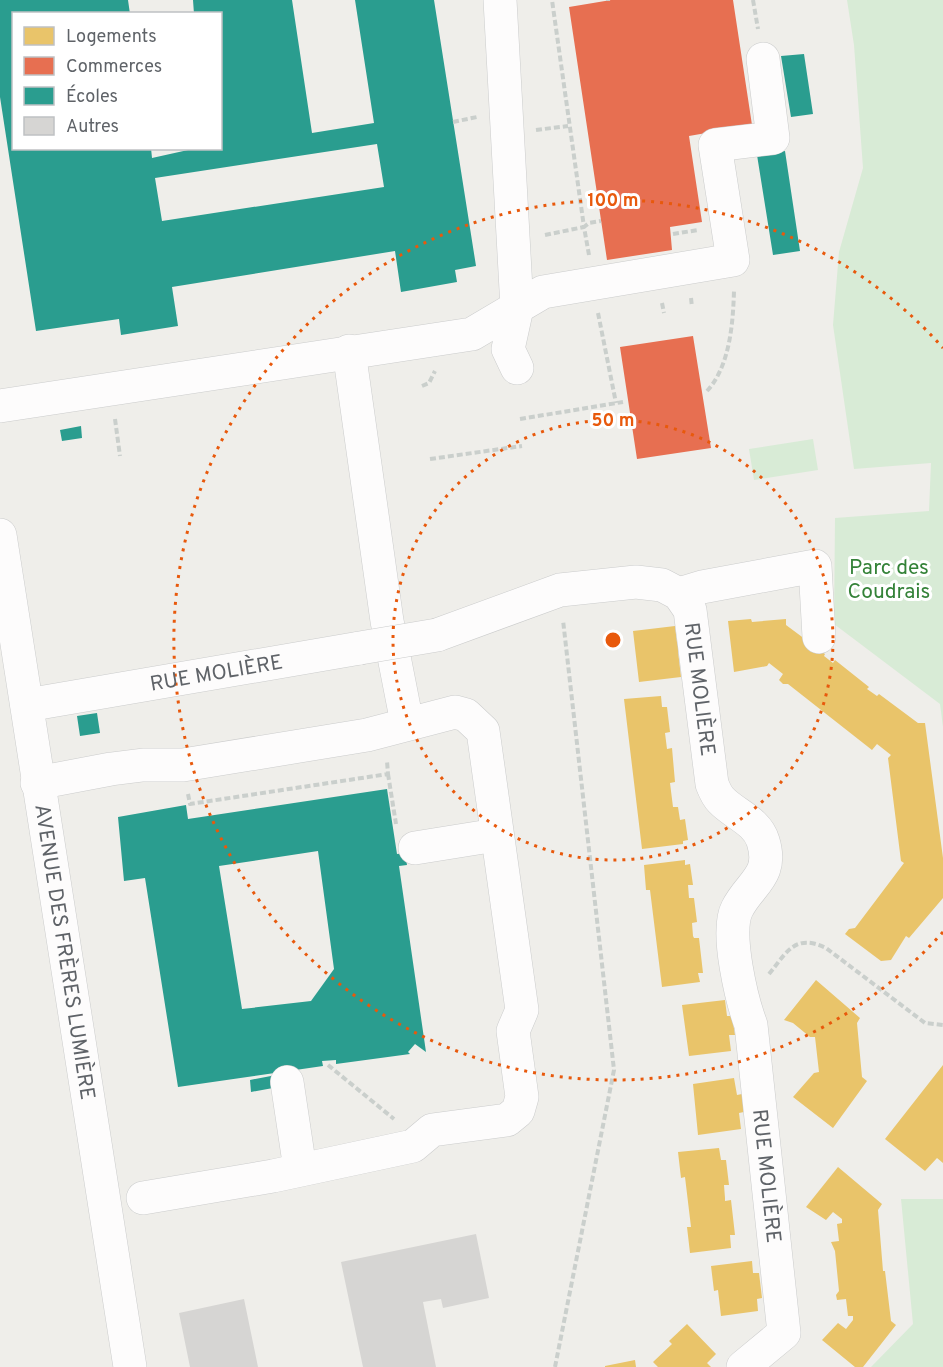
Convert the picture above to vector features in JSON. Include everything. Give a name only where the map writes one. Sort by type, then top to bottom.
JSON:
[{"type":"street","points":[[500,0],[517,308],[508,349],[517,368]]},
{"type":"street","points":[[0,406],[472,334],[543,292],[733,260],[715,145],[773,138],[763,59]]},
{"type":"street","points":[[349,351],[387,621],[407,723]]},
{"type":"street","name":"AVENUE DES FRÈRES LUMIÈRE","points":[[0,535],[130,1367]]},
{"type":"street","points":[[679,594],[702,587],[815,566],[819,637]]},
{"type":"street","name":"RUE MOLIÈRE","points":[[27,705],[436,635],[560,590],[636,582],[662,585],[679,594],[690,610],[712,784],[720,800],[755,827],[763,840],[766,867],[758,883],[737,910],[733,930],[744,1006],[751,1025],[783,1333],[743,1367]]},
{"type":"street","points":[[37,783],[111,769],[143,765],[183,765],[355,737],[455,712],[466,715],[483,731],[522,1010],[513,1031],[522,1097],[518,1112],[507,1120],[432,1130],[413,1146],[143,1198]]},
{"type":"street","points":[[415,848],[496,835]]},
{"type":"street","points":[[287,1082],[300,1169]]},
{"type":"path","points":[[552,0],[585,237]]},
{"type":"path","points":[[453,122],[478,117]]},
{"type":"path","points":[[533,130],[568,126]]},
{"type":"path","points":[[512,242],[584,227],[589,223],[601,221]]},
{"type":"path","points":[[707,391],[715,382],[730,338],[733,260]]},
{"type":"path","points":[[594,282],[616,403]]},
{"type":"path","points":[[520,419],[623,402]]},
{"type":"path","points":[[114,416],[120,456]]},
{"type":"path","points":[[430,459],[522,446]]},
{"type":"path","points":[[555,1367],[614,1070],[560,590]]},
{"type":"path","points":[[388,774],[392,795]]},
{"type":"path","points":[[744,1006],[793,945],[811,941],[826,948],[926,1023],[943,1025]]},
{"type":"path","points":[[328,1065],[420,1140]]},
{"type":"green space","name":"Parc des Coudrais","points":[[847,0],[943,0],[943,727],[940,704],[834,624],[835,518],[929,511],[931,463],[854,469],[833,325],[839,252],[863,168],[854,45]]},
{"type":"green space","points":[[813,439],[818,470],[754,480],[749,449]]},
{"type":"green space","points":[[901,1199],[943,1199],[943,1367],[871,1367],[913,1324]]},
{"type":"building: Logements","points":[[751,619],[752,622],[786,619],[786,625],[825,654],[824,656],[833,663],[835,660],[869,687],[867,689],[877,696],[879,694],[918,723],[925,723],[943,858],[943,898],[909,938],[906,936],[891,960],[881,961],[845,934],[849,929],[855,928],[904,863],[901,861],[888,758],[891,755],[877,744],[872,750],[788,684],[783,684],[779,680],[783,674],[769,663],[767,666],[734,672],[728,621]]},
{"type":"building: Logements","points":[[675,626],[677,642],[682,641],[682,651],[678,651],[681,677],[639,682],[633,631]]},
{"type":"building: Logements","points":[[661,696],[662,707],[667,707],[670,732],[665,733],[667,749],[672,748],[675,782],[670,783],[673,807],[678,807],[680,820],[685,819],[688,840],[683,841],[683,844],[642,849],[624,699]]},
{"type":"building: Logements","points":[[685,860],[685,865],[690,864],[693,885],[688,885],[689,898],[694,898],[697,922],[692,923],[693,936],[699,938],[703,973],[698,973],[700,982],[662,987],[650,890],[646,890],[644,865]]},
{"type":"building: Logements","points":[[816,980],[860,1018],[857,1023],[862,1077],[867,1081],[833,1128],[793,1097],[814,1073],[819,1072],[815,1037],[810,1037],[793,1023],[784,1020]]},
{"type":"building: Logements","points":[[725,1000],[727,1016],[732,1016],[735,1035],[729,1035],[731,1051],[689,1056],[682,1005]]},
{"type":"building: Logements","points":[[943,1065],[943,1163],[937,1158],[925,1171],[885,1139]]},
{"type":"building: Logements","points":[[734,1078],[737,1095],[742,1094],[744,1112],[739,1113],[741,1129],[698,1135],[693,1084]]},
{"type":"building: Logements","points":[[719,1148],[721,1160],[726,1160],[729,1185],[724,1185],[725,1201],[731,1200],[735,1235],[730,1235],[731,1248],[690,1253],[687,1227],[691,1227],[685,1177],[681,1178],[678,1152]]},
{"type":"building: Logements","points":[[838,1167],[882,1204],[878,1210],[883,1271],[885,1271],[891,1321],[896,1325],[863,1367],[855,1367],[822,1340],[838,1323],[846,1329],[853,1320],[853,1316],[848,1316],[846,1299],[837,1300],[836,1295],[839,1291],[835,1251],[831,1242],[839,1241],[837,1224],[842,1223],[842,1219],[833,1212],[826,1220],[806,1207]]},
{"type":"building: Logements","points":[[752,1261],[753,1273],[759,1273],[762,1298],[757,1299],[758,1311],[721,1316],[718,1290],[714,1291],[711,1266]]},
{"type":"building: Logements","points":[[687,1324],[716,1354],[707,1363],[711,1367],[658,1367],[653,1362],[672,1344],[669,1341]]},
{"type":"building: Logements","points":[[635,1360],[636,1367],[605,1367],[605,1366]]},
{"type":"building: Commerces","points":[[611,0],[733,0],[752,125],[689,136],[702,222],[670,227],[672,250],[607,260],[569,7]]},
{"type":"building: Commerces","points":[[693,336],[711,448],[637,459],[620,347]]},
{"type":"building: Écoles","points":[[0,0],[128,0],[130,12],[12,12],[12,150],[151,150],[152,158],[188,150],[222,150],[222,12],[194,12],[193,0],[292,0],[312,133],[374,123],[355,0],[434,0],[476,266],[455,270],[457,282],[401,292],[395,251],[172,287],[178,326],[121,335],[119,319],[36,331],[0,97]],"holes":[[[377,144],[384,187],[162,221],[155,178]]]},
{"type":"building: Écoles","points":[[804,54],[813,114],[791,117],[781,56]]},
{"type":"building: Écoles","points":[[785,151],[800,251],[773,255],[757,155]]},
{"type":"building: Écoles","points":[[81,426],[82,438],[62,441],[60,430]]},
{"type":"building: Écoles","points":[[97,713],[100,733],[80,736],[77,716]]},
{"type":"building: Écoles","points":[[387,789],[397,854],[405,853],[407,865],[399,866],[426,1052],[415,1044],[408,1052],[410,1054],[336,1064],[336,1060],[322,1061],[323,1066],[178,1087],[145,878],[124,881],[118,817],[186,805],[188,819]],"holes":[[[318,851],[334,969],[311,1001],[242,1009],[219,866]]]},
{"type":"building: Écoles","points":[[271,1076],[273,1088],[251,1092],[250,1080]]},
{"type":"building: Autres","points":[[476,1234],[489,1298],[443,1308],[441,1299],[423,1302],[436,1367],[363,1367],[341,1262]]},
{"type":"building: Autres","points":[[244,1299],[258,1367],[190,1367],[179,1313]]}]
